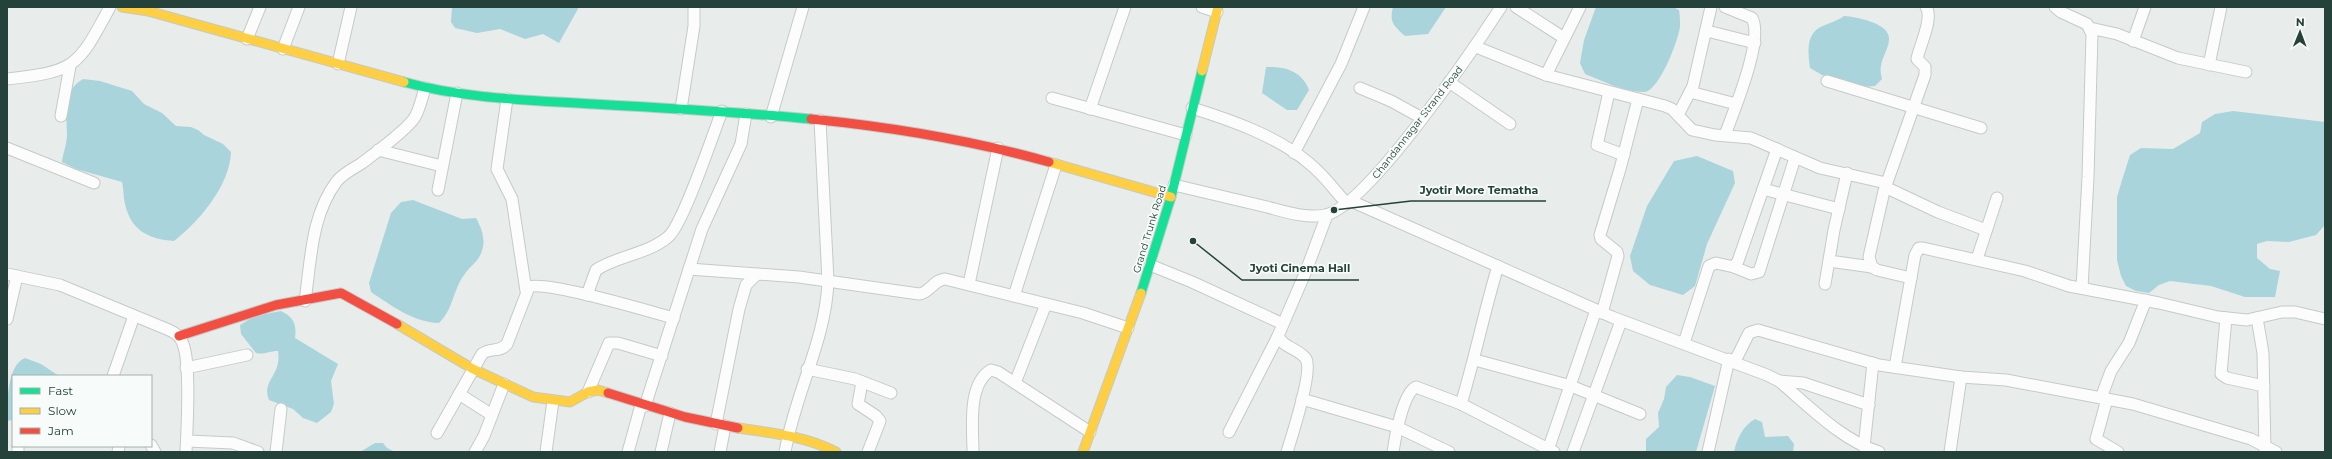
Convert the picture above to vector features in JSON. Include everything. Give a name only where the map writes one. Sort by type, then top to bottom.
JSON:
[{"type":"street","points":[[7,80],[53,73],[70,66],[90,45],[110,7]]},
{"type":"street","points":[[122,7],[149,9],[247,39],[425,88],[507,99],[722,111],[771,117],[820,120],[900,130],[998,148],[1171,197]]},
{"type":"street","points":[[247,39],[260,7]]},
{"type":"street","points":[[283,49],[299,7]]},
{"type":"street","points":[[338,64],[351,7]]},
{"type":"street","points":[[681,109],[694,26],[694,7]]},
{"type":"street","points":[[771,117],[803,7]]},
{"type":"street","points":[[1090,109],[1125,7]]},
{"type":"street","points":[[1202,7],[1217,10]]},
{"type":"street","points":[[1294,153],[1343,59],[1364,7]]},
{"type":"street","name":"Chandannagar Strand Road","points":[[1174,185],[1303,216],[1327,215],[1349,203],[1378,174],[1476,47],[1501,7]]},
{"type":"street","points":[[1516,7],[1564,38]]},
{"type":"street","points":[[1678,115],[1690,92],[1707,31],[1711,7]]},
{"type":"street","points":[[1725,7],[1752,18],[1756,29],[1755,44],[1726,135]]},
{"type":"street","points":[[1872,267],[1868,257],[1886,185],[1926,72],[1924,67],[1917,60],[1926,28],[1928,11],[1926,7]]},
{"type":"street","points":[[2055,7],[2061,12],[2087,24],[2090,28],[2092,42],[2088,177],[2082,288]]},
{"type":"street","points":[[2133,41],[2145,7]]},
{"type":"street","points":[[2209,65],[2221,7]]},
{"type":"street","points":[[1546,75],[1579,8]]},
{"type":"street","name":"Grand Trunk Road","points":[[1083,452],[1150,265],[1171,197],[1217,10]]},
{"type":"street","points":[[2090,28],[2117,34],[2178,58],[2246,72]]},
{"type":"street","points":[[1707,31],[1755,44]]},
{"type":"street","points":[[1476,47],[1546,75],[1665,106],[1678,115],[1692,130],[1751,138],[1820,168],[1847,173],[1886,185],[1938,212],[1986,230]]},
{"type":"street","points":[[62,116],[70,66]]},
{"type":"street","points":[[1827,81],[1981,128]]},
{"type":"street","points":[[1450,82],[1510,124]]},
{"type":"street","points":[[306,301],[314,237],[321,207],[343,174],[378,150],[415,118],[425,88]]},
{"type":"street","points":[[1360,88],[1391,101],[1422,118]]},
{"type":"street","points":[[1609,92],[1597,145],[1624,155]]},
{"type":"street","points":[[1690,92],[1736,104]]},
{"type":"street","points":[[438,190],[457,93]]},
{"type":"street","points":[[1052,98],[1186,135]]},
{"type":"street","points":[[507,99],[497,169],[512,199],[526,291]]},
{"type":"street","points":[[1393,452],[1397,427],[1410,392],[1416,386],[1461,404],[1551,451],[1571,386],[1618,256],[1617,252],[1604,242],[1600,235],[1624,155],[1638,99]]},
{"type":"street","points":[[1192,108],[1236,122],[1294,153],[1316,169],[1349,203],[1498,266],[1599,312],[1732,360],[1779,381],[1864,447],[1879,452]]},
{"type":"street","points":[[587,295],[596,270],[661,242],[673,233],[706,156],[722,111]]},
{"type":"street","points":[[628,452],[643,406],[662,356],[702,229],[741,144],[746,114]]},
{"type":"street","points":[[785,452],[807,369],[823,326],[827,303],[828,281],[820,120]]},
{"type":"street","points":[[7,148],[94,183]]},
{"type":"street","points":[[969,284],[998,148]]},
{"type":"street","points":[[1734,267],[1738,261],[1776,149]]},
{"type":"street","points":[[378,150],[442,166]]},
{"type":"street","points":[[1684,343],[1709,266],[1716,263],[1734,267],[1751,274],[1759,272],[1795,158]]},
{"type":"street","points":[[1014,296],[1056,165]]},
{"type":"street","points":[[1825,284],[1847,173]]},
{"type":"street","points":[[1762,189],[1839,209]]},
{"type":"street","points":[[1977,259],[1996,198]]},
{"type":"street","points":[[1229,432],[1278,336],[1306,271],[1327,215]]},
{"type":"street","points":[[1895,367],[1914,255],[1919,248],[1977,259],[2082,288],[2146,300],[2226,318],[2257,318],[2282,312],[2295,312],[2325,319]]},
{"type":"street","points":[[1829,261],[1872,267],[1877,270],[1911,278]]},
{"type":"street","points":[[1150,265],[1192,282],[1283,324]]},
{"type":"street","points":[[1461,404],[1475,360],[1483,318],[1498,266]]},
{"type":"street","points":[[689,269],[828,281],[919,294],[926,292],[940,279],[969,284],[1046,304],[1128,328]]},
{"type":"street","points":[[720,452],[720,425],[738,309],[746,285],[757,274]]},
{"type":"street","points":[[7,319],[12,275],[41,279],[60,285],[169,330],[179,336],[184,345],[186,368],[186,446],[233,443],[258,452]]},
{"type":"street","points":[[437,433],[473,369],[485,352],[502,349],[507,344],[526,291],[529,287],[539,285],[587,295],[674,318]]},
{"type":"street","points":[[179,336],[276,305],[306,301],[334,293],[348,295],[451,354],[473,369],[533,397],[553,401],[570,402],[588,392],[598,390],[643,406],[720,425],[788,436],[822,445],[836,452]]},
{"type":"street","points":[[2118,452],[2096,439],[2111,371],[2128,343],[2146,300]]},
{"type":"street","points":[[1015,383],[1046,304]]},
{"type":"street","points":[[113,375],[134,316]]},
{"type":"street","points":[[2226,318],[2221,374],[2227,378],[2264,386]]},
{"type":"street","points":[[2257,318],[2263,353],[2265,449]]},
{"type":"street","points":[[1573,452],[1621,321]]},
{"type":"street","points":[[1708,452],[1732,360],[1749,333],[1758,330],[1873,363],[1961,377],[2013,381],[2133,404],[2251,439],[2265,449],[2276,452]]},
{"type":"street","points":[[1278,336],[1283,343],[1304,356],[1307,362],[1302,399],[1287,452]]},
{"type":"street","points":[[588,392],[609,343],[618,343],[662,356]]},
{"type":"street","points":[[186,368],[247,355]]},
{"type":"street","points":[[1475,360],[1571,386],[1640,414]]},
{"type":"street","points":[[1864,447],[1873,363]]},
{"type":"street","points":[[807,369],[862,382],[891,393]]},
{"type":"street","points":[[973,452],[973,400],[977,389],[991,370],[998,372],[1090,432]]},
{"type":"street","points":[[1950,452],[1961,377]]},
{"type":"street","points":[[1779,381],[1803,383],[1869,405]]},
{"type":"street","points":[[862,382],[858,404],[876,416],[880,421],[868,452]]},
{"type":"street","points":[[475,452],[504,384]]},
{"type":"street","points":[[459,394],[492,415]]},
{"type":"street","points":[[1302,399],[1397,427],[1449,452]]},
{"type":"street","points":[[546,452],[553,401]]},
{"type":"street","points":[[279,451],[281,409]]},
{"type":"street","points":[[661,452],[670,413]]},
{"type":"water","points":[[452,7],[579,7],[559,43],[543,34],[525,39],[500,29],[477,33],[455,28],[451,22]]},
{"type":"water","points":[[1393,7],[1446,7],[1428,34],[1405,36],[1393,23]]},
{"type":"water","points":[[1596,7],[1673,7],[1679,10],[1680,26],[1676,42],[1662,75],[1650,90],[1636,92],[1614,86],[1585,74],[1580,63],[1584,40]]},
{"type":"water","points":[[1844,16],[1864,19],[1878,25],[1888,33],[1889,42],[1881,68],[1882,79],[1875,86],[1864,87],[1842,79],[1822,75],[1810,68],[1809,43],[1814,32]]},
{"type":"water","points":[[1266,67],[1286,69],[1302,78],[1309,90],[1297,110],[1287,110],[1262,93]]},
{"type":"water","points":[[83,79],[100,81],[132,91],[144,104],[162,113],[176,126],[191,127],[198,130],[204,135],[223,144],[231,152],[225,177],[212,202],[193,224],[174,241],[149,236],[137,227],[128,213],[124,201],[122,182],[76,169],[62,162],[67,138],[66,111],[68,97],[76,84]]},
{"type":"water","points":[[2233,111],[2325,122],[2325,225],[2316,235],[2289,242],[2267,241],[2257,244],[2257,258],[2270,269],[2280,271],[2275,297],[2245,297],[2211,286],[2170,281],[2159,285],[2149,293],[2136,291],[2126,286],[2121,276],[2117,260],[2117,197],[2130,155],[2141,148],[2173,149],[2200,133],[2202,122],[2215,114]]},
{"type":"water","points":[[1697,156],[1733,171],[1735,183],[1707,244],[1695,286],[1683,295],[1650,285],[1633,271],[1630,256],[1647,206],[1674,161]]},
{"type":"water","points":[[413,200],[462,219],[476,218],[483,236],[483,247],[480,256],[460,281],[444,318],[439,323],[420,320],[395,308],[371,292],[369,283],[391,213],[401,202]]},
{"type":"water","points":[[281,311],[289,316],[295,324],[295,338],[338,364],[331,381],[334,404],[331,412],[317,423],[303,418],[293,409],[269,400],[267,393],[268,387],[277,366],[278,351],[262,354],[256,353],[241,334],[240,325],[255,316]]},
{"type":"water","points":[[25,358],[41,364],[58,375],[12,375],[12,420],[7,421],[9,385],[11,376],[19,362]]},
{"type":"water","points":[[1677,375],[1690,377],[1715,386],[1696,452],[1646,452],[1646,439],[1659,427],[1658,413],[1664,399],[1666,387]]},
{"type":"water","points":[[1755,419],[1762,422],[1765,437],[1788,436],[1794,444],[1793,452],[1734,452],[1741,433],[1747,425]]},
{"type":"water","points":[[375,443],[383,443],[387,448],[395,452],[360,452]]},
{"type":"traffic: fast","points":[[1141,293],[1171,197],[1202,71]]},
{"type":"traffic: fast","points":[[404,82],[450,92],[498,98],[702,110],[811,119]]},
{"type":"traffic: slow","points":[[122,7],[148,11],[404,82]]},
{"type":"traffic: slow","points":[[1202,71],[1218,7]]},
{"type":"traffic: slow","points":[[1049,162],[1171,197]]},
{"type":"traffic: slow","points":[[1083,452],[1141,293]]},
{"type":"traffic: slow","points":[[397,324],[473,369],[533,397],[570,402],[588,392],[598,390],[608,393]]},
{"type":"traffic: slow","points":[[738,428],[800,439],[812,442],[836,452]]},
{"type":"traffic: jam","points":[[811,119],[931,135],[990,147],[1049,162]]},
{"type":"traffic: jam","points":[[179,336],[276,305],[341,293],[397,324]]},
{"type":"traffic: jam","points":[[608,393],[685,417],[738,428]]},
{"type":"place","name":"Jyotir More Tematha","points":[[1334,210]]},
{"type":"place","name":"Jyoti Cinema Hall","points":[[1193,241]]}]
